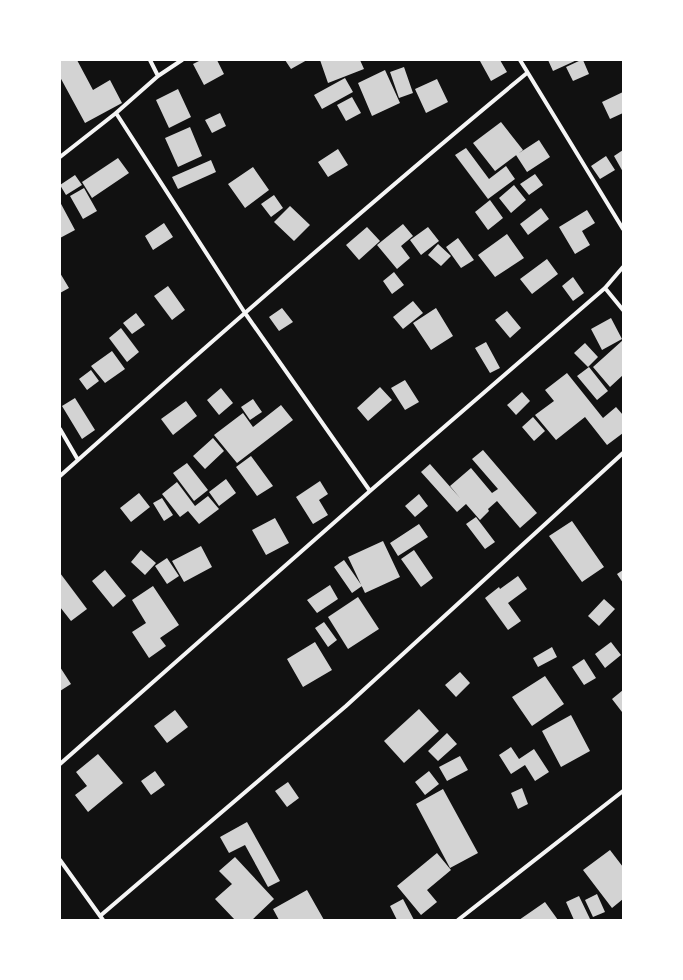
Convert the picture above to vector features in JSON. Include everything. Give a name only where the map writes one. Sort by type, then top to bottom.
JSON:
[{"type":"street","points":[[150,60],[158,76]]},
{"type":"street","points":[[60,157],[116,113],[158,76],[182,60]]},
{"type":"street","points":[[520,60],[623,229]]},
{"type":"street","points":[[60,476],[430,153],[527,73]]},
{"type":"street","points":[[116,113],[245,313],[370,491]]},
{"type":"street","points":[[60,764],[370,491],[605,288],[623,267]]},
{"type":"street","points":[[605,288],[623,310]]},
{"type":"street","points":[[60,429],[78,460]]},
{"type":"street","points":[[60,860],[62,865],[101,918],[346,706],[623,453]]},
{"type":"street","points":[[458,920],[623,791]]},
{"type":"building","points":[[60,60],[77,60],[93,90],[110,80],[122,103],[85,123],[60,77]]},
{"type":"building","points":[[201,60],[217,60],[224,74],[204,85],[193,64]]},
{"type":"building","points":[[285,60],[307,60],[291,69]]},
{"type":"building","points":[[320,60],[360,60],[364,69],[328,83]]},
{"type":"building","points":[[500,60],[507,72],[491,81],[480,61]]},
{"type":"building","points":[[548,60],[577,60],[553,71]]},
{"type":"building","points":[[583,60],[589,74],[573,81],[566,67]]},
{"type":"building","points":[[404,67],[413,93],[399,98],[390,72]]},
{"type":"building","points":[[385,70],[400,103],[372,116],[358,83]]},
{"type":"building","points":[[345,78],[353,92],[322,109],[314,95]]},
{"type":"building","points":[[437,79],[448,102],[426,113],[415,89]]},
{"type":"building","points":[[178,89],[191,117],[169,128],[156,100]]},
{"type":"building","points":[[623,92],[623,113],[610,119],[602,102]]},
{"type":"building","points":[[352,97],[361,113],[346,121],[337,105]]},
{"type":"building","points":[[220,113],[226,126],[212,133],[205,120]]},
{"type":"building","points":[[501,122],[523,150],[495,171],[473,143]]},
{"type":"building","points":[[190,127],[202,156],[178,167],[165,138]]},
{"type":"building","points":[[539,140],[550,157],[527,172],[516,155]]},
{"type":"building","points":[[466,148],[489,179],[506,166],[515,179],[488,199],[455,155]]},
{"type":"building","points":[[338,149],[348,165],[328,177],[318,162]]},
{"type":"building","points":[[623,150],[623,172],[614,156]]},
{"type":"building","points":[[606,156],[615,170],[600,179],[591,166]]},
{"type":"building","points":[[118,158],[129,173],[92,198],[82,182]]},
{"type":"building","points":[[211,160],[216,172],[178,189],[172,177]]},
{"type":"building","points":[[253,167],[269,190],[245,208],[228,184]]},
{"type":"building","points":[[535,174],[543,185],[529,195],[520,184]]},
{"type":"building","points":[[75,175],[82,185],[66,195],[60,185]]},
{"type":"building","points":[[514,185],[526,200],[511,213],[499,198]]},
{"type":"building","points":[[84,188],[97,211],[83,219],[70,196]]},
{"type":"building","points":[[274,195],[283,208],[271,217],[261,204]]},
{"type":"building","points":[[490,200],[503,218],[488,230],[475,212]]},
{"type":"building","points":[[60,202],[75,230],[60,238]]},
{"type":"building","points":[[290,206],[310,225],[294,241],[274,222]]},
{"type":"building","points":[[541,208],[549,219],[528,235],[520,224]]},
{"type":"building","points":[[587,210],[595,223],[582,231],[590,245],[575,254],[559,227]]},
{"type":"building","points":[[164,223],[173,237],[153,250],[145,236]]},
{"type":"building","points":[[403,224],[413,236],[401,246],[410,258],[397,269],[377,245]]},
{"type":"building","points":[[367,227],[380,241],[359,260],[346,245]]},
{"type":"building","points":[[428,227],[439,241],[421,255],[410,240]]},
{"type":"building","points":[[507,234],[524,258],[495,277],[478,255]]},
{"type":"building","points":[[458,238],[474,260],[461,268],[446,247]]},
{"type":"building","points":[[438,244],[451,256],[441,266],[428,255]]},
{"type":"building","points":[[547,259],[558,274],[532,294],[520,279]]},
{"type":"building","points":[[394,272],[404,285],[392,294],[383,281]]},
{"type":"building","points":[[60,273],[69,288],[60,293]]},
{"type":"building","points":[[573,277],[584,293],[573,301],[562,286]]},
{"type":"building","points":[[168,286],[185,310],[172,320],[154,296]]},
{"type":"building","points":[[413,301],[423,313],[403,329],[393,317]]},
{"type":"building","points":[[282,308],[293,322],[279,331],[269,317]]},
{"type":"building","points":[[436,308],[453,336],[431,350],[413,323]]},
{"type":"building","points":[[507,311],[521,328],[510,338],[495,320]]},
{"type":"building","points":[[136,313],[145,325],[132,334],[123,323]]},
{"type":"building","points":[[611,318],[622,339],[602,350],[591,329]]},
{"type":"building","points":[[121,328],[139,352],[127,362],[109,338]]},
{"type":"building","points":[[623,340],[623,375],[610,387],[593,367]]},
{"type":"building","points":[[486,342],[500,368],[490,373],[475,348]]},
{"type":"building","points":[[585,343],[598,357],[588,367],[574,353]]},
{"type":"building","points":[[112,351],[125,369],[105,383],[91,366]]},
{"type":"building","points":[[589,367],[608,391],[597,400],[577,376]]},
{"type":"building","points":[[91,370],[99,381],[87,390],[79,379]]},
{"type":"building","points":[[567,373],[603,418],[616,407],[623,415],[623,433],[607,445],[585,417],[556,440],[535,415],[554,401],[545,390]]},
{"type":"building","points":[[405,380],[419,402],[405,410],[391,388]]},
{"type":"building","points":[[380,387],[392,400],[368,421],[357,408]]},
{"type":"building","points":[[221,388],[233,403],[219,415],[207,400]]},
{"type":"building","points":[[522,392],[530,401],[516,415],[507,405]]},
{"type":"building","points":[[75,398],[95,430],[82,439],[62,406]]},
{"type":"building","points":[[253,399],[262,412],[250,420],[241,407]]},
{"type":"building","points":[[186,401],[197,416],[173,435],[161,419]]},
{"type":"building","points":[[281,405],[293,420],[237,463],[214,435],[243,413],[253,427]]},
{"type":"building","points":[[533,417],[545,431],[534,441],[522,427]]},
{"type":"building","points":[[213,438],[224,451],[205,469],[193,456]]},
{"type":"building","points":[[483,450],[537,513],[520,528],[497,501],[488,509],[489,511],[480,520],[466,504],[457,512],[421,472],[430,464],[460,498],[450,486],[471,468],[492,493],[498,489],[472,459]]},
{"type":"building","points":[[251,456],[273,486],[257,496],[236,467]]},
{"type":"building","points":[[187,463],[208,490],[194,501],[173,473]]},
{"type":"building","points":[[226,479],[236,493],[219,506],[209,492]]},
{"type":"building","points":[[320,481],[328,494],[319,500],[328,515],[313,524],[296,497]]},
{"type":"building","points":[[177,482],[195,506],[208,496],[219,509],[199,524],[188,511],[180,517],[162,494]]},
{"type":"building","points":[[139,493],[150,507],[131,522],[120,508]]},
{"type":"building","points":[[419,494],[428,506],[415,517],[405,506]]},
{"type":"building","points":[[162,498],[173,515],[164,521],[153,503]]},
{"type":"building","points":[[476,517],[495,542],[485,549],[466,524]]},
{"type":"building","points":[[275,518],[289,543],[266,555],[252,530]]},
{"type":"building","points":[[572,521],[604,567],[582,582],[549,536]]},
{"type":"building","points":[[419,524],[428,537],[398,556],[390,543]]},
{"type":"building","points":[[383,541],[400,577],[365,593],[348,557]]},
{"type":"building","points":[[201,546],[212,567],[184,582],[172,561]]},
{"type":"building","points":[[141,550],[156,563],[145,575],[131,562]]},
{"type":"building","points":[[414,550],[433,578],[421,587],[401,559]]},
{"type":"building","points":[[167,558],[179,576],[167,584],[155,566]]},
{"type":"building","points":[[344,560],[362,586],[352,593],[334,567]]},
{"type":"building","points":[[105,570],[126,596],[113,607],[92,581]]},
{"type":"building","points":[[623,570],[623,583],[617,574]]},
{"type":"building","points":[[60,573],[87,609],[71,621],[60,607]]},
{"type":"building","points":[[518,576],[527,589],[508,603],[521,621],[508,630],[485,598],[499,587],[500,589]]},
{"type":"building","points":[[330,585],[338,599],[317,613],[307,600]]},
{"type":"building","points":[[153,586],[179,625],[160,638],[166,646],[149,658],[132,632],[146,623],[132,600]]},
{"type":"building","points":[[358,597],[379,629],[348,649],[328,617]]},
{"type":"building","points":[[604,599],[615,609],[599,626],[588,616]]},
{"type":"building","points":[[324,622],[337,640],[328,647],[315,628]]},
{"type":"building","points":[[315,642],[332,670],[303,687],[287,659]]},
{"type":"building","points":[[611,642],[621,655],[605,668],[595,654]]},
{"type":"building","points":[[552,647],[557,657],[538,667],[533,658]]},
{"type":"building","points":[[584,659],[596,678],[584,685],[572,667]]},
{"type":"building","points":[[60,667],[71,684],[60,691]]},
{"type":"building","points":[[460,672],[470,683],[456,697],[445,685]]},
{"type":"building","points":[[545,676],[564,704],[532,726],[512,697]]},
{"type":"building","points":[[623,690],[623,711],[622,712],[612,699]]},
{"type":"building","points":[[419,709],[439,731],[404,763],[384,741]]},
{"type":"building","points":[[175,710],[188,727],[167,743],[154,726]]},
{"type":"building","points":[[571,715],[590,751],[561,767],[542,731]]},
{"type":"building","points":[[447,733],[457,744],[438,761],[428,751]]},
{"type":"building","points":[[511,747],[519,759],[534,749],[549,772],[535,781],[525,765],[511,774],[499,755]]},
{"type":"building","points":[[98,754],[123,783],[88,812],[75,795],[87,786],[76,772]]},
{"type":"building","points":[[460,756],[468,770],[447,781],[439,767]]},
{"type":"building","points":[[155,771],[165,785],[151,795],[141,781]]},
{"type":"building","points":[[429,771],[439,784],[425,795],[415,782]]},
{"type":"building","points":[[288,782],[299,798],[287,807],[275,791]]},
{"type":"building","points":[[522,788],[528,804],[518,809],[511,793]]},
{"type":"building","points":[[443,789],[478,853],[450,868],[416,804]]},
{"type":"building","points":[[247,822],[280,881],[268,887],[245,845],[229,853],[220,837]]},
{"type":"building","points":[[610,850],[623,867],[623,899],[612,908],[583,870]]},
{"type":"building","points":[[437,853],[451,870],[427,890],[437,902],[421,915],[397,886]]},
{"type":"building","points":[[235,857],[274,899],[252,920],[235,920],[215,899],[232,884],[219,871]]},
{"type":"building","points":[[307,890],[324,920],[279,920],[273,909]]},
{"type":"building","points":[[597,894],[605,912],[593,917],[585,900]]},
{"type":"building","points":[[579,896],[590,919],[589,920],[574,920],[566,902]]},
{"type":"building","points":[[403,899],[414,920],[397,920],[390,906]]},
{"type":"building","points":[[545,902],[558,920],[519,920]]}]
